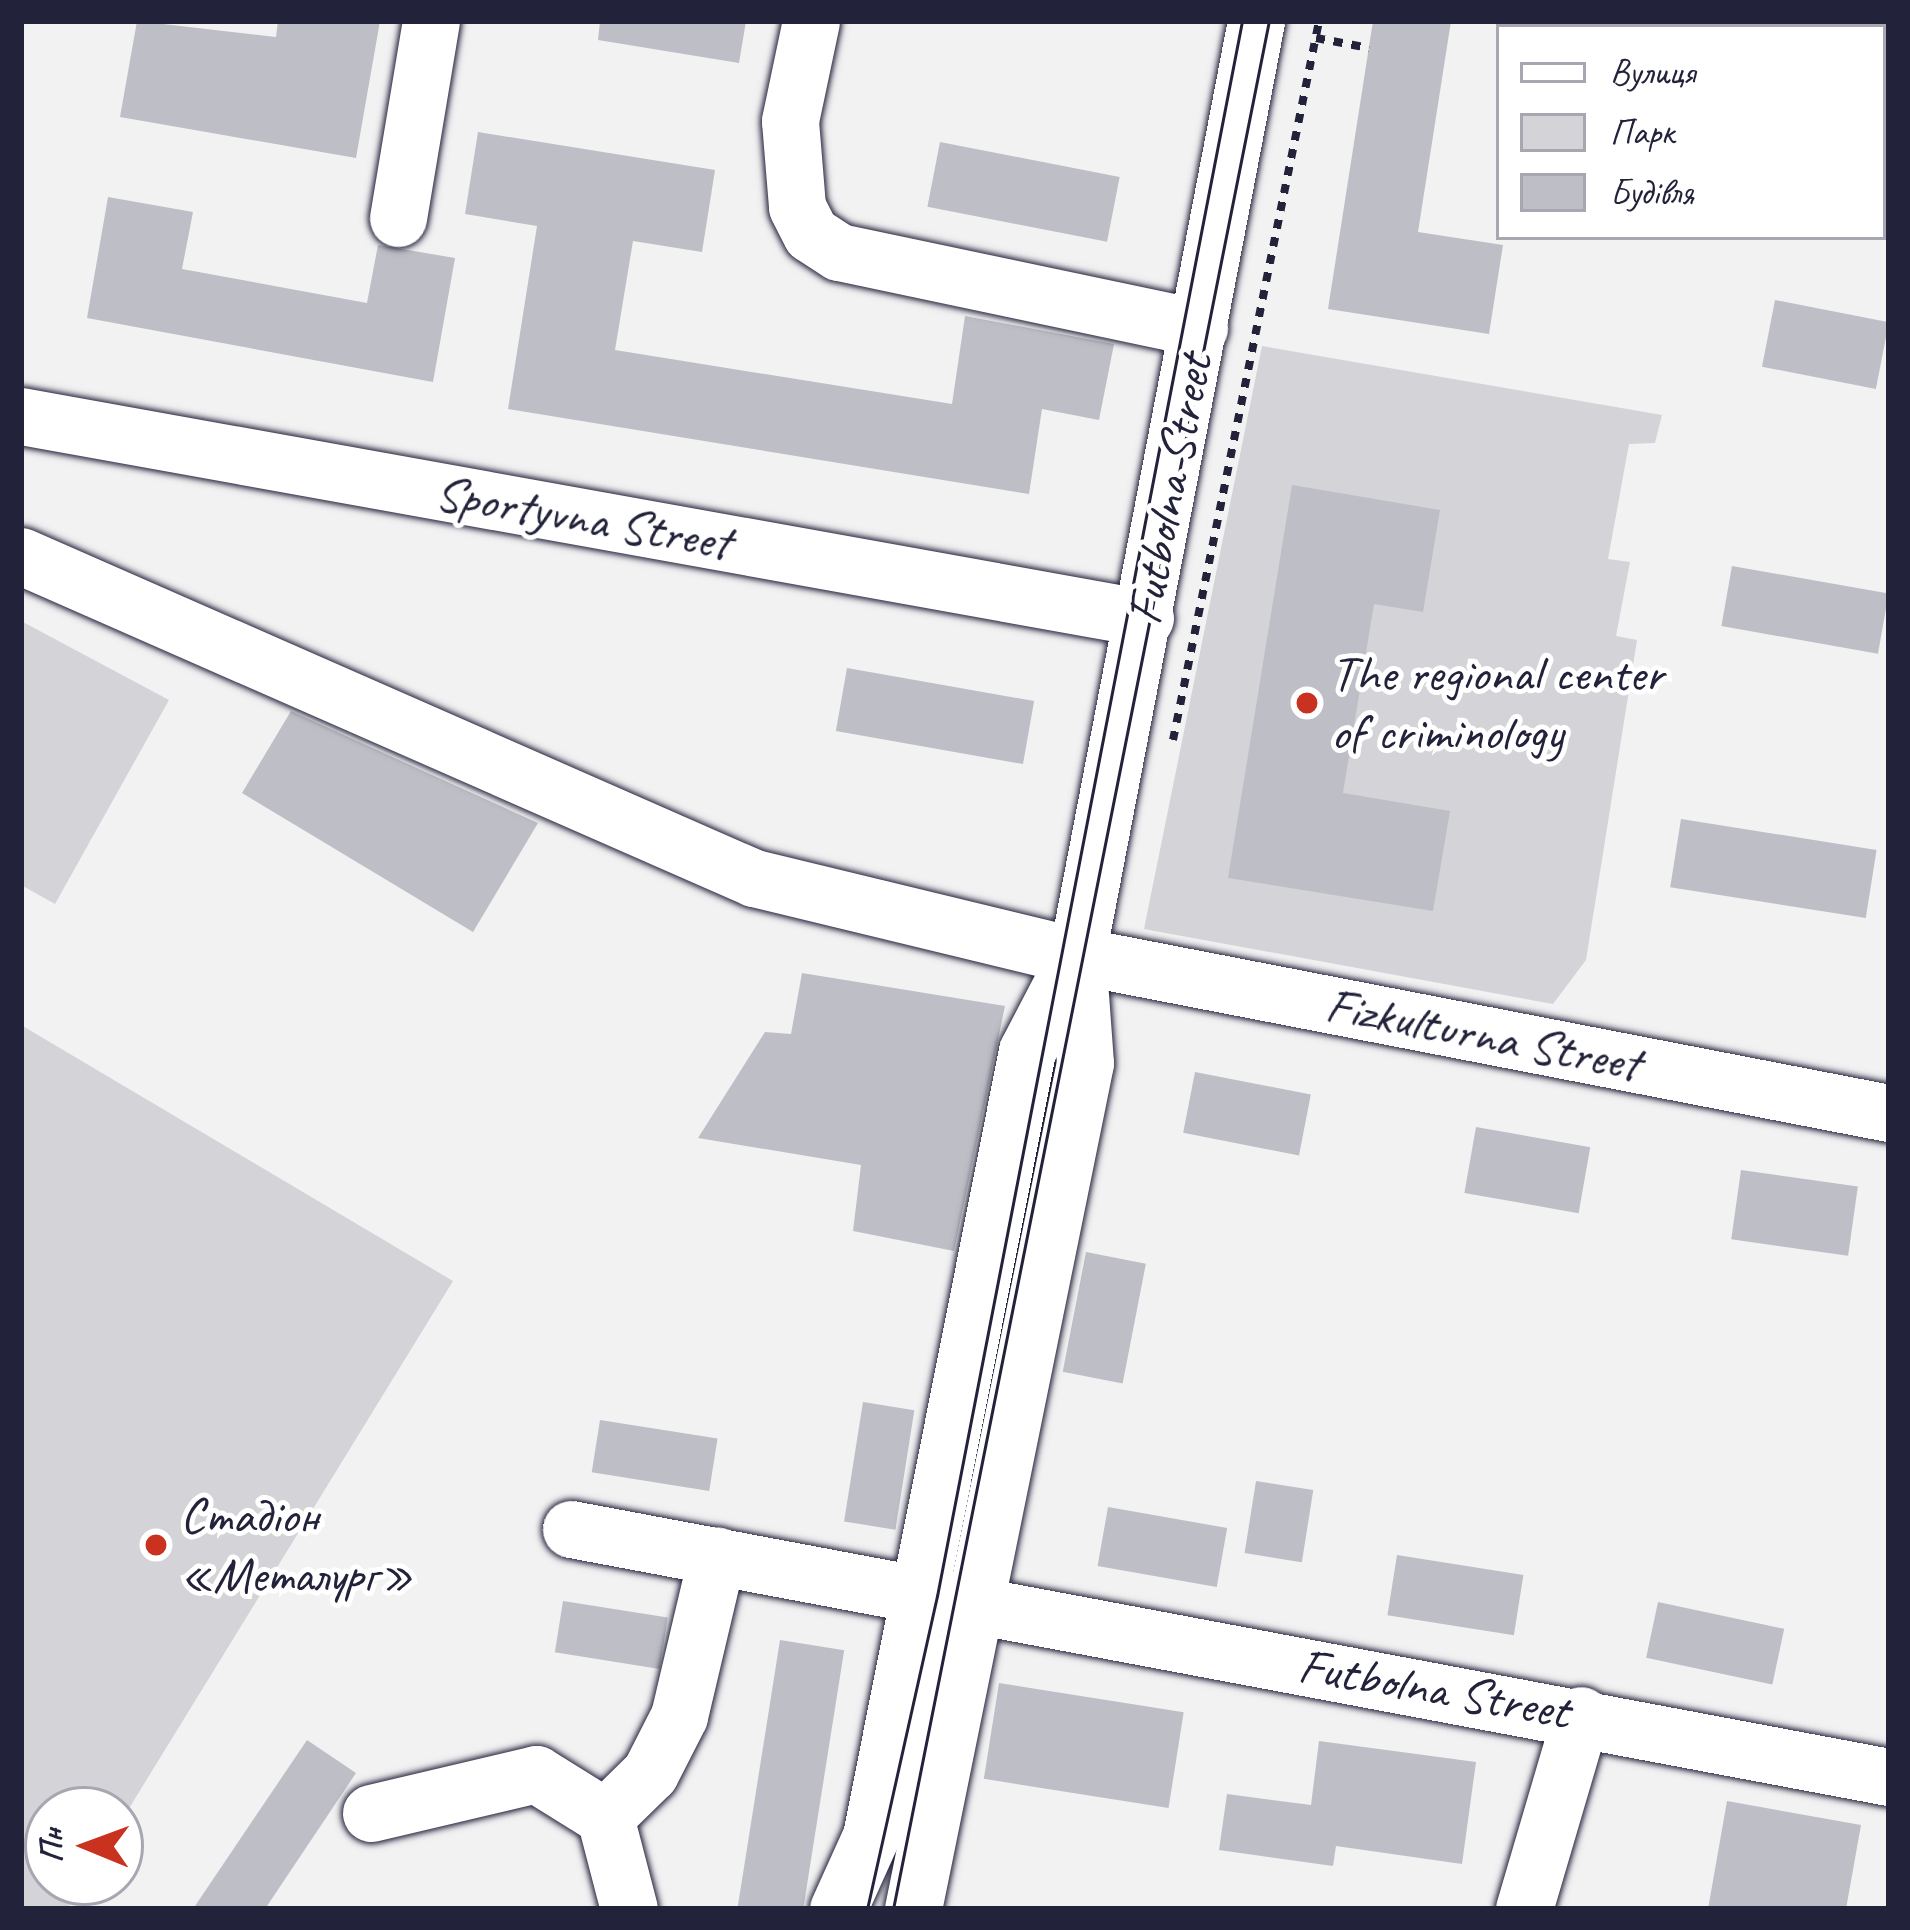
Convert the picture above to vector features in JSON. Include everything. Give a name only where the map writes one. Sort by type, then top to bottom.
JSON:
[{"type":"street","points":[[398,218],[431,21]]},
{"type":"street","points":[[811,21],[790,121],[797,207],[812,234],[839,252],[1199,328]]},
{"type":"street","name":"Futbolna Street","points":[[838,1909],[871,1836],[1027,1051],[1076,955],[1145,618],[1256,21]]},
{"type":"street","name":"Sportyvna Street","points":[[21,416],[1145,618]]},
{"type":"street","points":[[21,556],[754,878],[1076,955]]},
{"type":"street","name":"Futbolna Street","points":[[913,1909],[1085,1063],[1076,955]]},
{"type":"street","name":"Fizkulturna Street","points":[[1076,955],[1889,1112]]},
{"type":"street","name":"Futbolna Street","points":[[571,1529],[1581,1715],[1889,1778]]},
{"type":"street","points":[[605,1817],[650,1773],[679,1716],[718,1555]]},
{"type":"street","points":[[1524,1909],[1581,1715]]},
{"type":"street","points":[[371,1814],[536,1774],[605,1817],[629,1909]]},
{"type":"path","points":[[1168,764],[1319,21]]},
{"type":"path","points":[[1316,38],[1369,48]]},
{"type":"green space","points":[[1262,346],[1662,415],[1655,443],[1629,444],[1608,559],[1630,562],[1616,636],[1637,640],[1586,960],[1553,1004],[1144,929]]},
{"type":"green space","points":[[21,621],[169,700],[55,904],[21,885]]},
{"type":"green space","name":"Стадіон «Металург»","points":[[21,1025],[453,1281],[143,1786],[24,1786],[24,1906],[69,1906],[21,1909]]},
{"type":"building","points":[[137,21],[276,37],[278,21],[380,21],[356,158],[120,117]]},
{"type":"building","points":[[600,21],[746,21],[739,63],[598,40]]},
{"type":"building","points":[[1373,21],[1451,21],[1418,232],[1503,245],[1489,334],[1328,309]]},
{"type":"building","points":[[478,132],[715,170],[702,252],[633,241],[615,350],[952,404],[965,316],[1114,344],[1099,420],[1042,409],[1029,494],[508,409],[537,226],[465,214]]},
{"type":"building","points":[[940,142],[1120,177],[1107,242],[927,207]]},
{"type":"building","points":[[108,197],[193,212],[182,269],[367,303],[378,245],[455,258],[433,382],[87,318]]},
{"type":"building","points":[[1775,300],[1889,322],[1876,389],[1762,367]]},
{"type":"building","name":"The regional center of criminology","points":[[1292,485],[1440,510],[1423,612],[1374,604],[1343,793],[1450,811],[1433,911],[1228,878]]},
{"type":"building","points":[[1732,566],[1889,594],[1878,654],[1721,626]]},
{"type":"building","points":[[847,668],[1034,701],[1023,764],[836,731]]},
{"type":"building","points":[[291,711],[538,823],[473,932],[242,793]]},
{"type":"building","points":[[1681,819],[1877,850],[1866,918],[1670,887]]},
{"type":"building","points":[[802,973],[1005,1006],[954,1251],[853,1231],[861,1165],[698,1138],[765,1032],[791,1034]]},
{"type":"building","points":[[1195,1072],[1311,1095],[1299,1155],[1183,1133]]},
{"type":"building","points":[[1476,1127],[1590,1147],[1579,1213],[1464,1193]]},
{"type":"building","points":[[1741,1170],[1858,1186],[1848,1256],[1731,1239]]},
{"type":"building","points":[[1086,1252],[1146,1264],[1123,1383],[1063,1372]]},
{"type":"building","points":[[863,1402],[914,1410],[895,1530],[844,1522]]},
{"type":"building","points":[[600,1420],[718,1439],[709,1491],[592,1472]]},
{"type":"building","points":[[1256,1481],[1313,1490],[1302,1562],[1245,1553]]},
{"type":"building","points":[[1108,1507],[1227,1528],[1217,1587],[1098,1566]]},
{"type":"building","points":[[1397,1555],[1523,1575],[1514,1635],[1387,1615]]},
{"type":"building","points":[[563,1601],[668,1618],[660,1669],[555,1652]]},
{"type":"building","points":[[1658,1602],[1784,1629],[1772,1685],[1646,1658]]},
{"type":"building","points":[[780,1640],[844,1650],[803,1909],[737,1909]]},
{"type":"building","points":[[999,1683],[1184,1712],[1169,1808],[984,1779]]},
{"type":"building","points":[[307,1740],[356,1773],[265,1909],[193,1909]]},
{"type":"building","points":[[1319,1741],[1476,1762],[1462,1864],[1336,1846],[1333,1866],[1219,1850],[1227,1794],[1311,1805]]},
{"type":"building","points":[[1727,1801],[1861,1825],[1846,1909],[1708,1909]]},
{"type":"tram line","points":[[867,1909],[937,1596],[1242,21]]},
{"type":"tram line","points":[[893,1909],[1269,21]]},
{"type":"place","name":"The regional center of criminology","points":[[1307,703]]},
{"type":"place","name":"Стадіон «Металург»","points":[[156,1545]]}]
